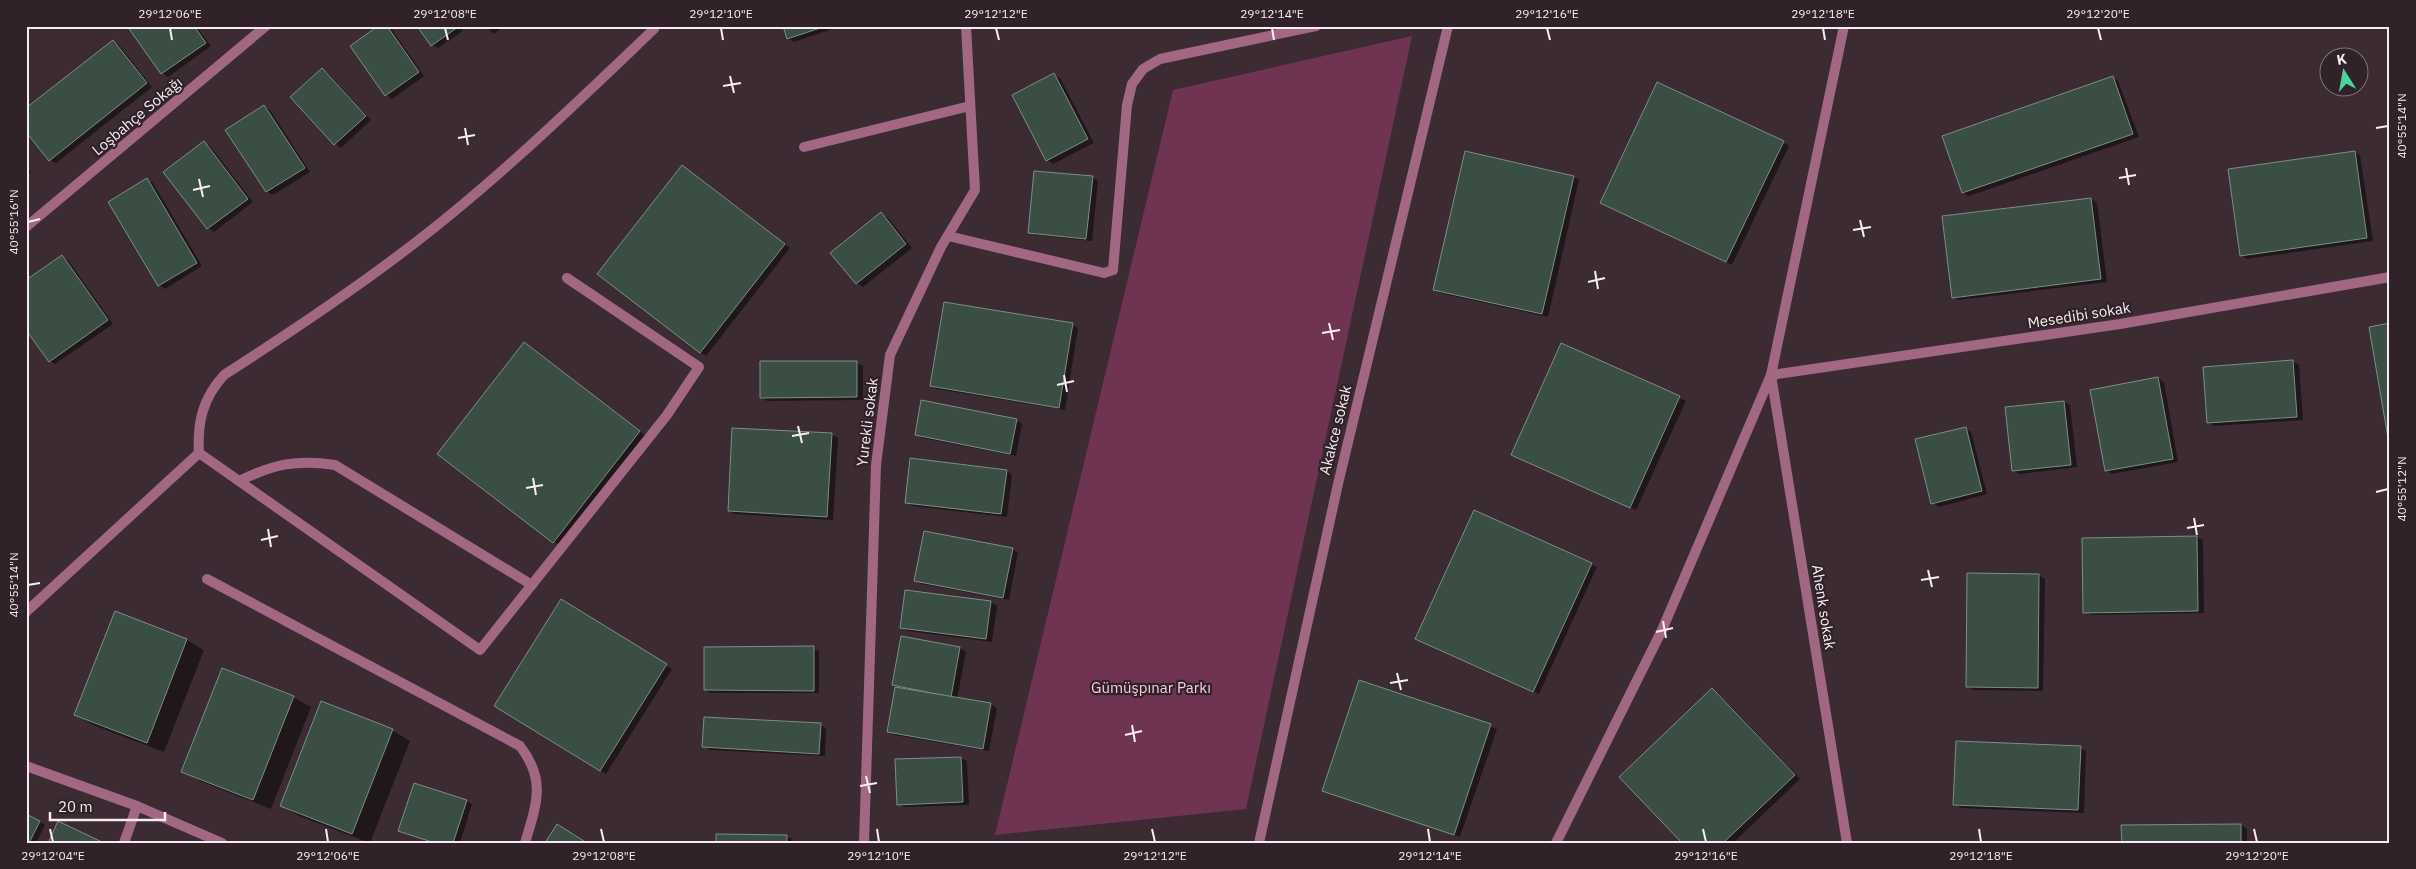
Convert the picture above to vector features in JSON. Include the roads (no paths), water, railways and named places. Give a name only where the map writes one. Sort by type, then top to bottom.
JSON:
[{"type":"street","name":"Loşbahçe Sokağı","points":[[26,227],[266,26]]},
{"type":"street","name":"Yurekli sokak","points":[[864,843],[876,465],[890,355],[948,236],[975,190],[966,26]]},
{"type":"street","points":[[948,236],[1104,274],[1113,270],[1127,106],[1132,84],[1143,69],[1160,59],[1184,52],[1316,26]]},
{"type":"street","name":"Akakce sokak","points":[[1259,843],[1338,484],[1448,26]]},
{"type":"street","points":[[1556,843],[1662,630],[1771,375],[1844,26]]},
{"type":"street","points":[[567,278],[699,367],[666,415],[480,650],[199,453],[197,433],[200,413],[214,386],[224,375],[313,317],[400,255],[477,192],[552,126],[654,29]]},
{"type":"street","points":[[804,147],[970,106]]},
{"type":"street","name":"Mesedibi sokak","points":[[1771,375],[2120,324],[2390,277]]},
{"type":"street","name":"Ahenk sokak","points":[[1771,375],[1847,843]]},
{"type":"street","points":[[26,612],[199,453]]},
{"type":"street","points":[[240,481],[276,465],[297,462],[335,465],[532,585]]},
{"type":"street","points":[[207,578],[520,746],[534,768],[538,784],[538,799],[525,843]]},
{"type":"street","points":[[26,766],[137,806],[222,843]]},
{"type":"street","points":[[124,843],[137,806]]},
{"type":"park label","name":"Gümüşpınar Parkı","points":[[1151,687]]}]
